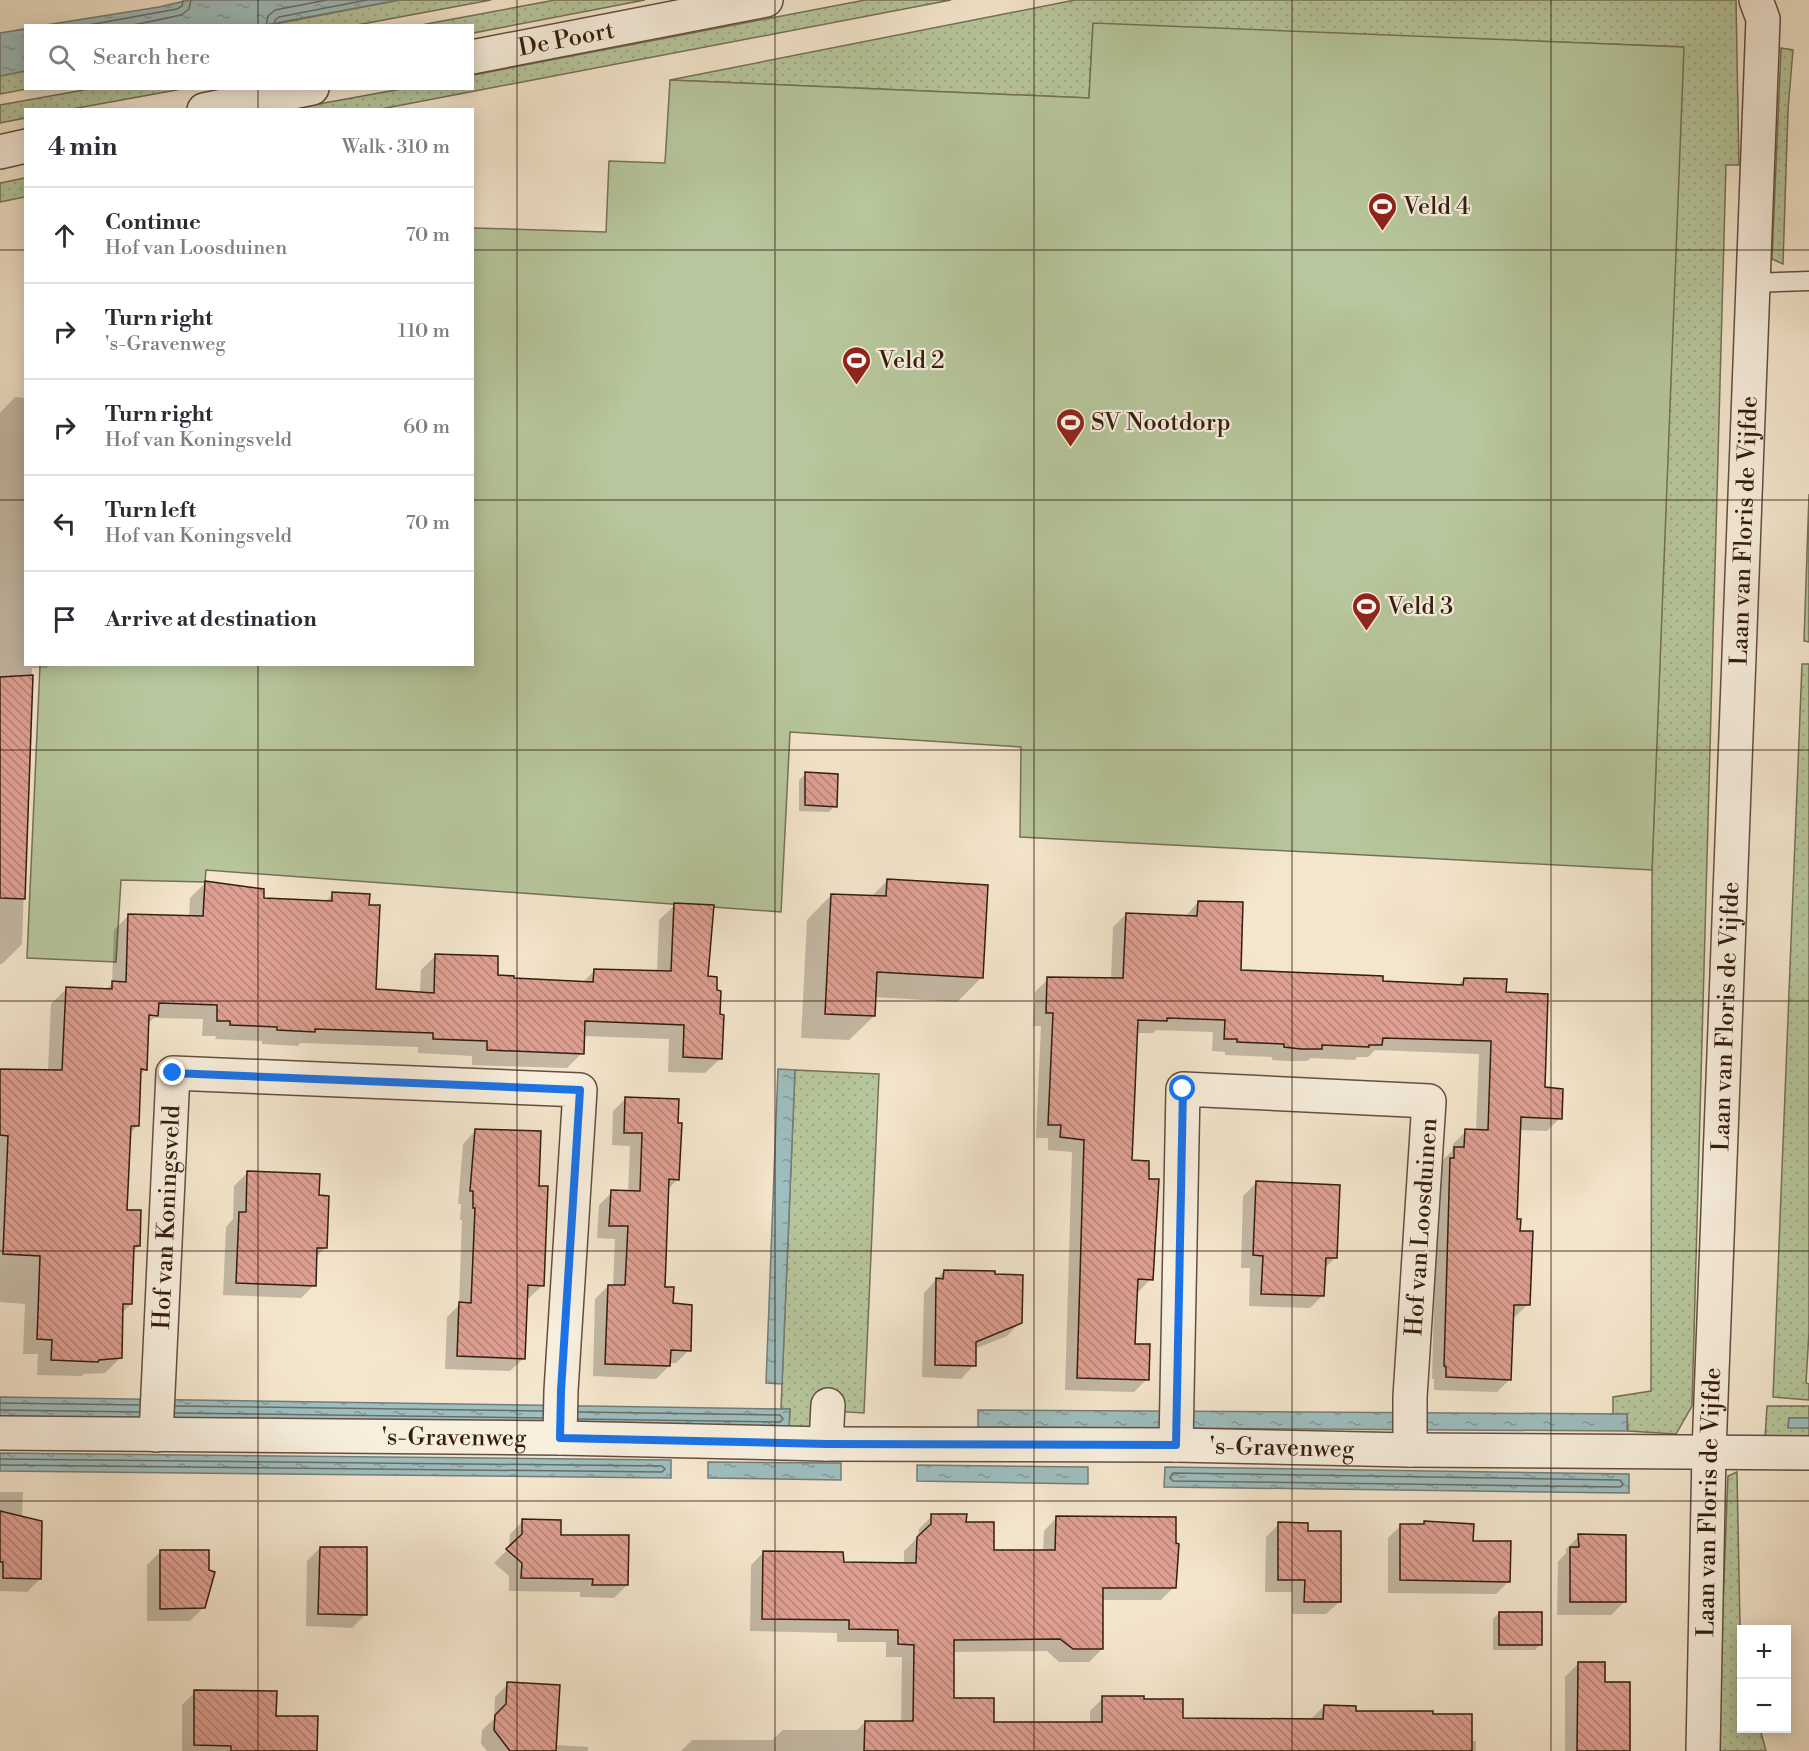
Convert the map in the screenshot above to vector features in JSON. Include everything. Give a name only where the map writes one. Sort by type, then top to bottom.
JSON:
[{"type":"street","name":"De Poort","points":[[474,57],[766,0]]},
{"type":"street","name":"Laan van Floris de Vijfde","points":[[1703,1751],[1709,1452],[1764,6]]},
{"type":"street","points":[[214,108],[302,90]]},
{"type":"street","points":[[0,152],[24,146]]},
{"type":"street","name":"Hof van Koningsveld","points":[[156,1430],[173,1073],[580,1090],[560,1434]]},
{"type":"street","name":"Hof van Loosduinen","points":[[1176,1440],[1183,1089],[1429,1101],[1410,1397],[1410,1444]]},
{"type":"street","points":[[826,1444],[828,1405]]},
{"type":"street","name":"'s-Gravenweg","points":[[0,1433],[156,1430],[560,1434],[826,1444],[1176,1440],[1809,1453]]},
{"type":"lane","points":[[1753,283],[1809,281]]},
{"type":"green space","points":[[399,0],[491,0],[362,24],[275,24]]},
{"type":"green space","points":[[555,0],[645,0],[474,33],[474,24],[426,24]]},
{"type":"green space","points":[[865,0],[951,0],[386,108],[296,108],[396,90],[474,90],[474,75]]},
{"type":"green space","points":[[1075,0],[1736,0],[1739,165],[1726,165],[1692,1406],[1676,1434],[1628,1431],[1627,1414],[1613,1414],[1613,1397],[1651,1391],[1652,870],[1683,47],[1093,24],[1089,98],[670,80]]},
{"type":"green space","name":"SV Nootdorp","points":[[1093,23],[1684,47],[1652,870],[1020,837],[1021,747],[790,732],[781,912],[206,870],[205,882],[121,880],[116,962],[27,958],[40,666],[474,666],[474,228],[606,232],[609,161],[665,163],[670,80],[1089,98]]},
{"type":"green space","points":[[1781,48],[1793,50],[1788,110],[1783,264],[1772,259]]},
{"type":"green space","points":[[24,71],[24,90],[0,94],[0,76]]},
{"type":"green space","points":[[83,90],[176,90],[78,108],[24,108],[24,118],[0,123],[0,105]]},
{"type":"green space","points":[[24,178],[24,197],[0,202],[0,183]]},
{"type":"green space","points":[[1809,494],[1809,642],[1804,641]]},
{"type":"green space","points":[[1802,664],[1809,664],[1809,1332],[1806,1383],[1809,1384],[1809,1400],[1773,1397]]},
{"type":"green space","points":[[795,1070],[879,1074],[864,1413],[832,1411],[832,1429],[789,1428],[790,1409],[781,1409]]},
{"type":"green space","points":[[1767,1406],[1809,1406],[1809,1418],[1789,1418],[1788,1427],[1809,1428],[1809,1439],[1765,1438]]},
{"type":"green space","points":[[1737,1472],[1740,1625],[1737,1625],[1737,1733],[1761,1733],[1766,1751],[1717,1751],[1728,1476]]},
{"type":"water","points":[[189,0],[399,0],[270,24],[52,24]]},
{"type":"water","points":[[24,29],[24,71],[0,76],[0,33]]},
{"type":"water","points":[[778,1069],[795,1070],[782,1384],[766,1383]]},
{"type":"water","points":[[0,1397],[790,1409],[789,1428],[0,1416]]},
{"type":"water","points":[[978,1410],[1627,1414],[1627,1431],[978,1427]]},
{"type":"water","points":[[1789,1418],[1809,1418],[1809,1428],[1788,1428]]},
{"type":"water","points":[[0,1453],[671,1460],[671,1478],[0,1471]]},
{"type":"water","points":[[708,1462],[841,1463],[841,1480],[708,1478]]},
{"type":"water","points":[[917,1465],[1088,1467],[1088,1484],[917,1481]]},
{"type":"water","points":[[1165,1467],[1629,1474],[1629,1493],[1164,1487]]},
{"type":"building","points":[[33,675],[25,899],[0,898],[0,677]]},
{"type":"building","points":[[805,772],[838,774],[837,807],[805,805]]},
{"type":"building","points":[[887,879],[988,885],[983,978],[877,972],[875,1016],[825,1014],[831,894],[886,896]]},
{"type":"building","points":[[205,881],[264,889],[264,898],[332,901],[332,892],[370,894],[369,905],[380,905],[376,989],[434,993],[435,954],[498,956],[498,975],[514,976],[514,978],[593,982],[594,969],[671,971],[674,903],[714,905],[708,976],[717,977],[717,990],[721,991],[720,1014],[724,1015],[722,1059],[683,1057],[684,1025],[585,1021],[584,1054],[487,1050],[487,1041],[433,1039],[433,1033],[315,1029],[315,1032],[277,1030],[277,1027],[230,1025],[230,1021],[217,1021],[217,1005],[159,1003],[158,1016],[149,1015],[147,1070],[141,1069],[139,1126],[131,1126],[127,1210],[141,1210],[140,1246],[134,1246],[132,1304],[123,1304],[122,1358],[99,1360],[98,1362],[51,1360],[52,1340],[37,1339],[40,1256],[3,1254],[8,1136],[0,1135],[0,1069],[62,1070],[66,987],[112,989],[112,981],[126,982],[128,914],[203,916]]},
{"type":"building","points":[[1198,901],[1243,902],[1241,970],[1383,976],[1383,981],[1463,985],[1464,978],[1507,979],[1506,992],[1548,994],[1545,1087],[1563,1089],[1562,1119],[1521,1117],[1517,1219],[1521,1219],[1520,1231],[1533,1231],[1530,1305],[1514,1305],[1511,1380],[1446,1377],[1444,1366],[1450,1158],[1454,1158],[1454,1147],[1464,1147],[1465,1129],[1488,1130],[1491,1041],[1383,1038],[1382,1045],[1369,1045],[1369,1047],[1322,1045],[1322,1049],[1301,1049],[1284,1047],[1284,1044],[1237,1042],[1237,1039],[1224,1039],[1225,1020],[1167,1018],[1167,1021],[1138,1020],[1132,1160],[1149,1161],[1149,1179],[1159,1179],[1153,1280],[1138,1279],[1135,1344],[1150,1344],[1149,1380],[1077,1378],[1084,1140],[1060,1137],[1061,1125],[1048,1125],[1053,1013],[1046,1013],[1047,977],[1123,978],[1126,913],[1197,916]]},
{"type":"building","points":[[625,1097],[679,1099],[678,1123],[682,1123],[679,1180],[669,1179],[665,1287],[674,1287],[673,1303],[692,1305],[691,1351],[671,1350],[670,1366],[605,1364],[608,1285],[625,1285],[628,1226],[609,1226],[611,1190],[640,1191],[642,1133],[624,1133]]},
{"type":"building","points":[[475,1129],[541,1131],[539,1186],[548,1186],[544,1286],[528,1285],[525,1359],[457,1356],[459,1302],[471,1303],[475,1208],[473,1208],[473,1191],[470,1191]]},
{"type":"building","points":[[247,1171],[320,1174],[319,1195],[329,1196],[327,1248],[317,1248],[316,1286],[236,1283],[239,1212],[246,1212]]},
{"type":"building","points":[[1256,1181],[1340,1185],[1337,1258],[1326,1258],[1324,1296],[1261,1294],[1263,1256],[1253,1255]]},
{"type":"building","points":[[944,1270],[995,1271],[995,1274],[1023,1275],[1022,1323],[976,1342],[976,1366],[935,1365],[936,1278],[943,1279]]},
{"type":"building","points":[[0,1511],[42,1521],[41,1579],[3,1578],[3,1562],[0,1562]]},
{"type":"building","points":[[931,1514],[967,1514],[966,1522],[994,1522],[994,1550],[1055,1550],[1056,1516],[1176,1517],[1176,1543],[1179,1544],[1176,1588],[1103,1588],[1103,1649],[1073,1649],[1060,1639],[954,1640],[954,1698],[994,1698],[994,1722],[1102,1722],[1102,1696],[1183,1699],[1183,1718],[1323,1719],[1324,1705],[1356,1706],[1356,1711],[1433,1711],[1433,1714],[1472,1714],[1472,1751],[864,1751],[865,1721],[913,1721],[914,1645],[898,1644],[898,1630],[849,1629],[849,1620],[762,1619],[763,1551],[843,1552],[844,1562],[916,1563],[917,1537],[931,1524]]},
{"type":"building","points":[[522,1519],[561,1520],[561,1535],[629,1535],[628,1585],[592,1585],[593,1579],[521,1578],[522,1563],[506,1549],[522,1534]]},
{"type":"building","points":[[1424,1521],[1474,1524],[1473,1541],[1511,1541],[1510,1582],[1400,1580],[1400,1524],[1424,1524]]},
{"type":"building","points":[[1278,1522],[1308,1523],[1308,1531],[1341,1531],[1341,1602],[1304,1602],[1305,1580],[1278,1580]]},
{"type":"building","points":[[1578,1534],[1626,1535],[1626,1602],[1570,1602],[1570,1547],[1579,1547]]},
{"type":"building","points":[[320,1547],[367,1547],[367,1615],[318,1614]]},
{"type":"building","points":[[160,1550],[209,1550],[209,1570],[215,1572],[205,1608],[160,1609]]},
{"type":"building","points":[[1499,1612],[1542,1612],[1542,1645],[1499,1645]]},
{"type":"building","points":[[1578,1662],[1605,1662],[1605,1682],[1630,1682],[1630,1751],[1577,1751]]},
{"type":"building","points":[[507,1682],[560,1685],[556,1751],[510,1751],[494,1730],[495,1715],[506,1704]]},
{"type":"building","points":[[194,1690],[277,1691],[276,1716],[318,1716],[317,1751],[231,1751],[231,1746],[194,1745]]},
{"type":"place","name":"Veld 4","points":[[1382,232]]},
{"type":"place","name":"Veld 2","points":[[857,386]]},
{"type":"place","name":"SV Nootdorp","points":[[1070,448]]},
{"type":"place","name":"Veld 3","points":[[1366,632]]},
{"type":"route","points":[[173,1073],[580,1090],[560,1438],[826,1444],[1176,1445],[1183,1089]]}]
